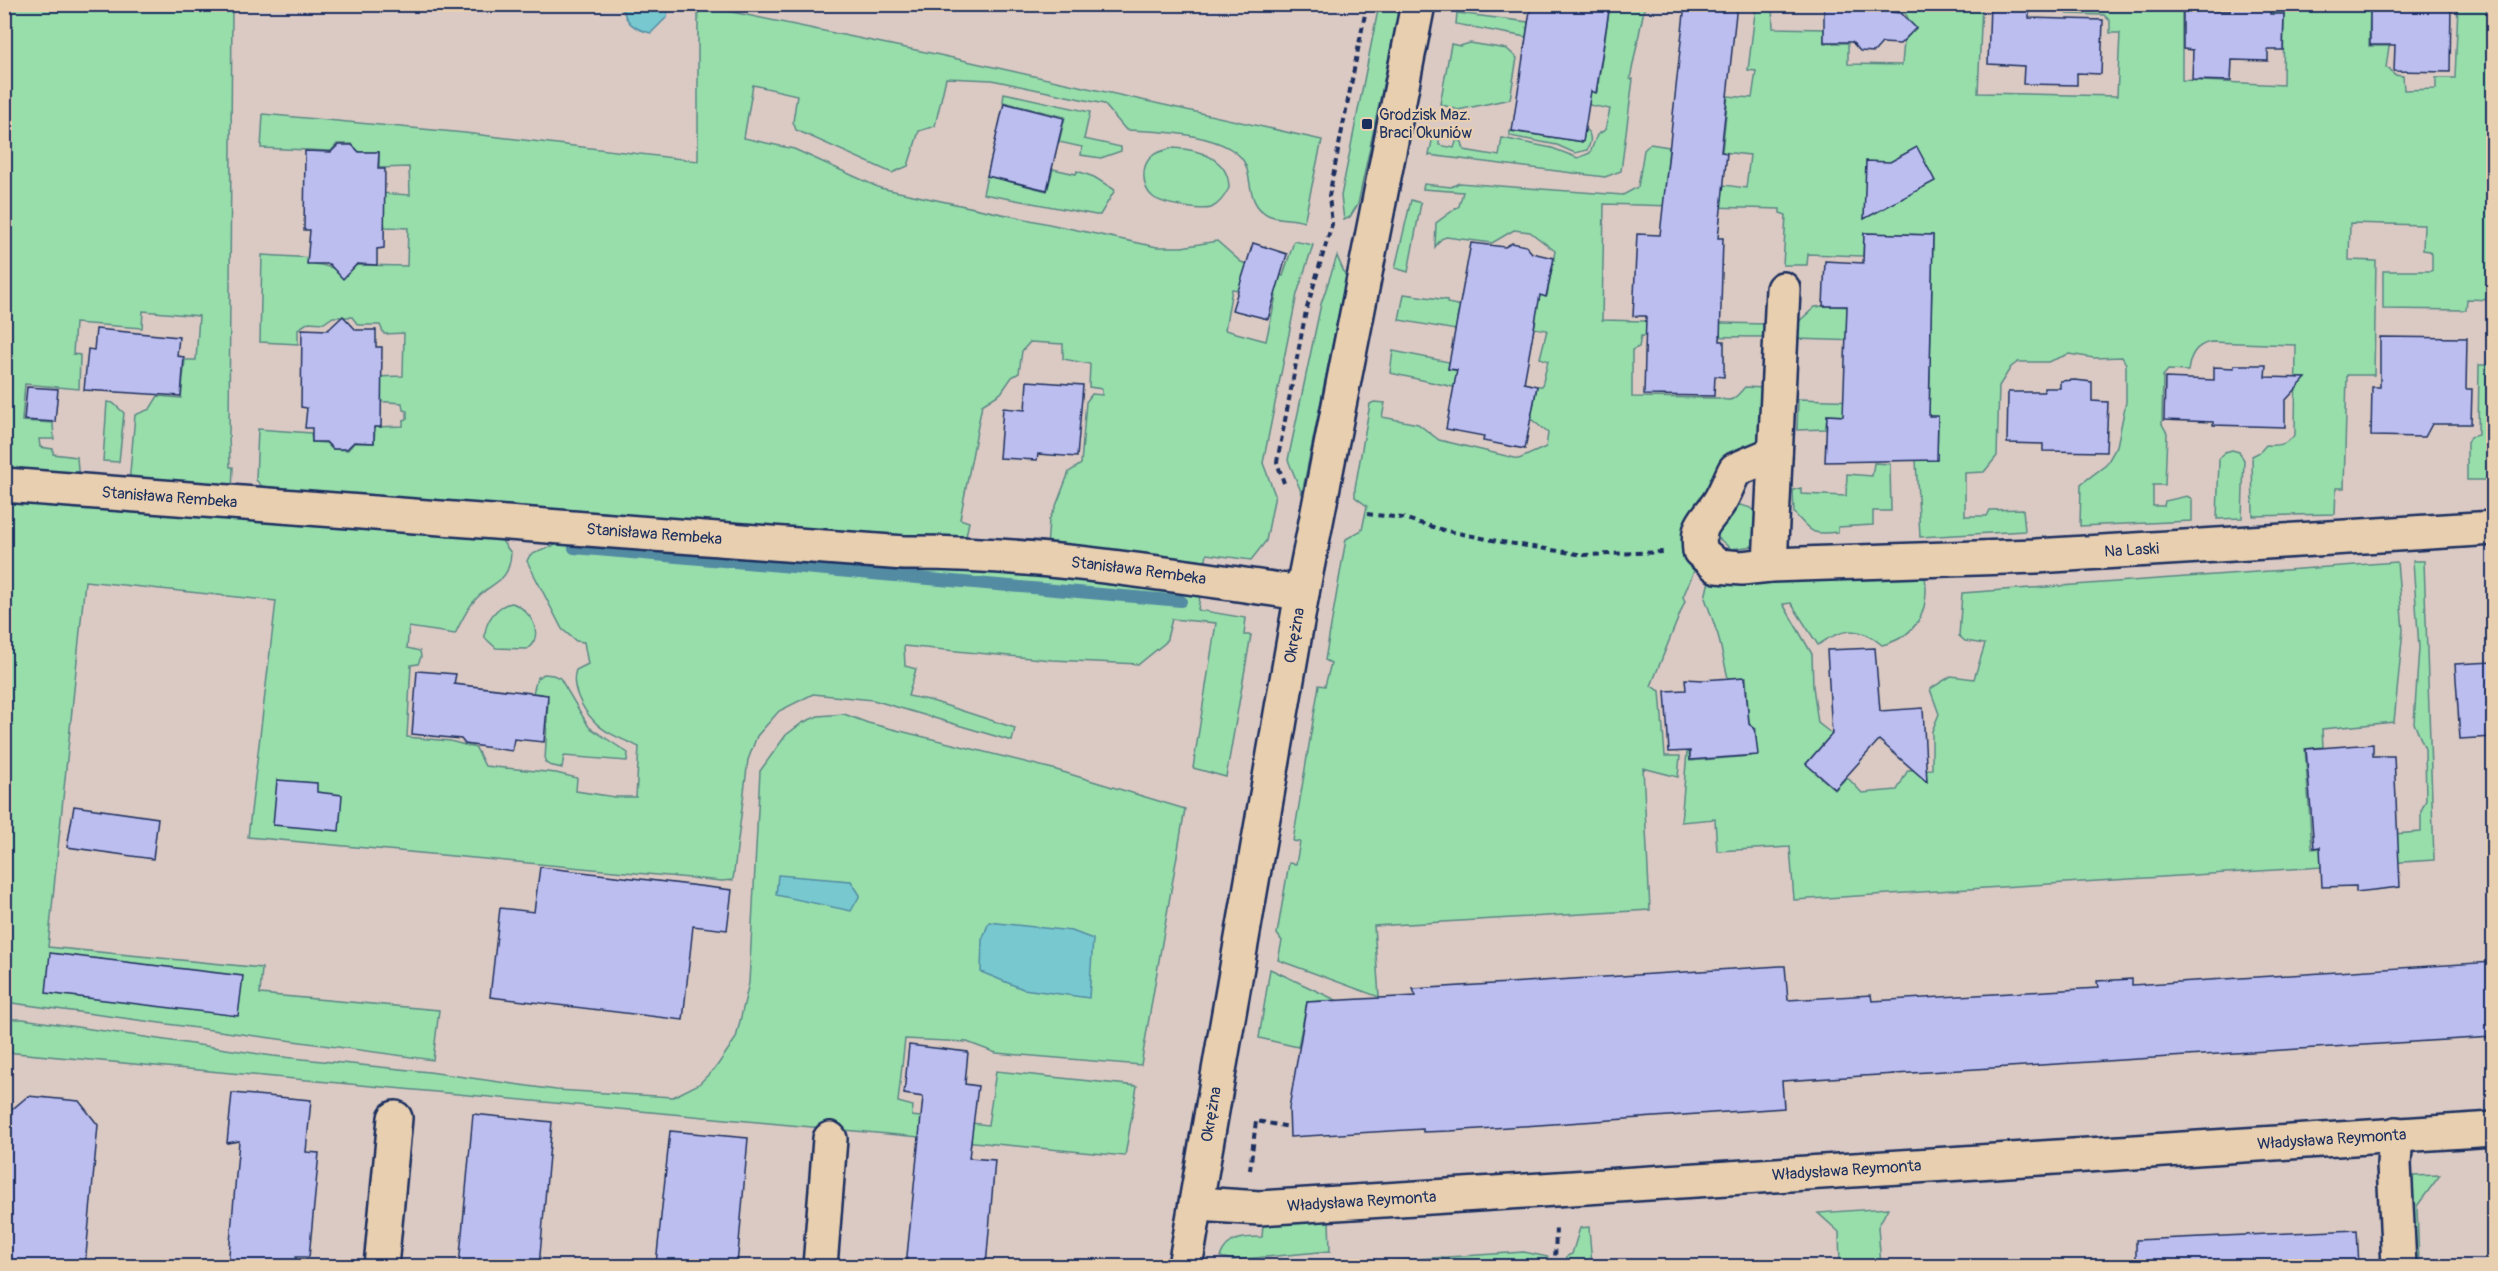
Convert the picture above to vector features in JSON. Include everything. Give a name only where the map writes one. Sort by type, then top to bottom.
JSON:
[{"type":"street","name":"Okrężna","points":[[1185,1266],[1198,1204],[1302,593],[1418,4]]},
{"type":"street","points":[[1770,565],[1783,289]]},
{"type":"street","points":[[1700,551],[1698,536],[1702,521],[1718,505],[1735,470],[1775,453]]},
{"type":"street","name":"Stanisława Rembeka","points":[[4,485],[904,553],[970,553],[1195,576],[1302,593]]},
{"type":"street","name":"Na Laski","points":[[1700,551],[1717,566],[1742,568],[1770,565],[2036,556],[2493,528]]},
{"type":"street","points":[[381,1266],[395,1118]]},
{"type":"street","name":"Władysława Reymonta","points":[[1198,1204],[1272,1207],[2493,1129]]},
{"type":"street","points":[[2396,1134],[2394,1164],[2398,1266]]},
{"type":"street","points":[[820,1266],[830,1139]]},
{"type":"path","points":[[1286,490],[1277,462],[1306,311],[1332,225],[1329,196],[1367,4]]},
{"type":"path","points":[[1367,514],[1403,518],[1443,530],[1584,555],[1700,551]]},
{"type":"path","points":[[1249,1180],[1256,1121],[1290,1127]]},
{"type":"path","points":[[1555,1266],[1556,1224]]},
{"type":"path","points":[[1278,1266],[1279,1261]]},
{"type":"green space","points":[[4,5],[232,5],[229,434],[230,467],[233,467],[232,494],[129,484],[135,415],[150,409],[158,396],[181,398],[185,360],[196,360],[199,316],[143,311],[142,328],[75,323],[73,354],[80,355],[79,389],[25,384],[22,421],[53,423],[54,439],[39,439],[40,447],[53,449],[53,454],[77,457],[79,484],[5,476]]},
{"type":"green space","points":[[698,5],[935,54],[1322,140],[1304,222],[1272,217],[1262,211],[1254,200],[1246,166],[1239,155],[1211,140],[1174,133],[1126,130],[1104,104],[992,80],[946,78],[935,126],[919,131],[908,166],[892,173],[796,130],[793,122],[797,95],[753,85],[744,138],[794,149],[880,188],[1157,247],[1182,247],[1217,241],[1241,262],[1283,276],[1294,241],[1313,245],[1297,294],[1263,463],[1275,495],[1266,541],[1251,560],[1207,554],[1205,565],[1047,548],[1049,520],[1069,472],[1081,464],[1086,402],[1092,394],[1102,395],[1102,389],[1089,387],[1090,364],[1063,359],[1063,344],[1030,342],[1022,351],[1019,373],[1012,377],[1001,393],[982,405],[960,519],[969,522],[965,541],[272,497],[256,480],[258,429],[311,433],[312,442],[326,443],[332,449],[348,450],[354,443],[374,443],[375,427],[403,426],[403,420],[407,419],[407,411],[403,410],[402,403],[375,401],[375,377],[403,376],[404,333],[384,334],[380,325],[358,325],[352,317],[333,317],[324,323],[309,322],[298,329],[298,344],[260,342],[262,255],[314,258],[314,264],[345,271],[350,271],[357,265],[407,266],[408,228],[385,227],[378,193],[410,195],[409,167],[379,168],[379,152],[359,152],[352,144],[337,144],[331,151],[261,148],[263,114],[465,133],[698,161]],"holes":[[[1232,289],[1276,296],[1266,341],[1225,330]]]},
{"type":"green space","points":[[1379,5],[1400,5],[1358,204],[1350,217],[1344,220],[1341,196]]},
{"type":"green space","points":[[1610,5],[1645,5],[1630,79],[1633,79],[1621,171],[1605,177],[1429,155],[1434,132],[1439,134],[1439,145],[1454,148],[1457,139],[1462,142],[1464,150],[1499,156],[1502,138],[1552,148],[1578,158],[1590,153],[1597,135],[1605,130],[1610,109],[1589,105],[1590,92],[1597,92]]},
{"type":"green space","points":[[1756,5],[1772,5],[1773,28],[1824,29],[1824,43],[1848,43],[1848,64],[1902,65],[1904,41],[1910,34],[1910,22],[1905,13],[1892,12],[1892,5],[1982,5],[1978,93],[2117,96],[2120,33],[2110,33],[2110,21],[2104,15],[2067,14],[2062,11],[2060,5],[2185,5],[2182,9],[2182,80],[2283,85],[2284,14],[2270,13],[2270,5],[2370,5],[2369,46],[2389,46],[2386,68],[2390,69],[2394,75],[2403,76],[2404,90],[2436,89],[2436,78],[2455,78],[2458,5],[2493,5],[2493,300],[2467,299],[2466,310],[2383,309],[2383,271],[2432,271],[2432,254],[2430,251],[2423,250],[2424,225],[2350,223],[2349,260],[2376,261],[2374,375],[2347,375],[2344,488],[2336,488],[2335,514],[2253,516],[2252,456],[2266,445],[2282,444],[2295,435],[2296,345],[2211,342],[2194,352],[2188,371],[2168,370],[2163,376],[2162,424],[2167,433],[2165,485],[2153,485],[2153,506],[2164,506],[2165,501],[2187,496],[2192,499],[2192,521],[2080,526],[2081,484],[2106,465],[2117,446],[2126,402],[2126,364],[2122,357],[2094,358],[2069,354],[2048,362],[2018,362],[2011,367],[1999,386],[1997,456],[1984,472],[1965,473],[1965,516],[1987,516],[1990,510],[2023,509],[2025,531],[1920,537],[1916,460],[1937,460],[1938,417],[1929,416],[1933,235],[1864,233],[1863,256],[1808,254],[1807,265],[1783,265],[1786,215],[1780,213],[1780,209],[1604,204],[1602,320],[1765,324],[1765,337],[1641,336],[1639,347],[1632,350],[1632,397],[1731,400],[1745,387],[1764,388],[1765,443],[1746,445],[1727,453],[1713,493],[1685,539],[1694,571],[1683,597],[1685,601],[1651,686],[1660,691],[1665,756],[1680,756],[1678,777],[1643,768],[1650,910],[1374,926],[1379,997],[1278,960],[1282,941],[1277,934],[1289,863],[1296,864],[1300,842],[1293,841],[1319,685],[1325,686],[1331,663],[1325,660],[1346,539],[1362,530],[1367,506],[1355,497],[1355,488],[1370,404],[1385,403],[1382,417],[1418,424],[1439,440],[1519,459],[1546,447],[1548,433],[1531,419],[1537,386],[1542,386],[1548,361],[1540,358],[1547,330],[1534,328],[1536,320],[1524,318],[1529,293],[1547,296],[1555,251],[1530,232],[1514,230],[1492,243],[1446,237],[1441,239],[1435,247],[1436,223],[1459,206],[1463,192],[1423,189],[1424,184],[1451,187],[1459,183],[1623,195],[1638,187],[1644,150],[1650,144],[1669,147],[1666,182],[1723,189],[1724,185],[1746,188],[1750,155],[1722,152],[1728,96],[1752,98],[1756,71],[1748,70]]},
{"type":"green space","points":[[1457,13],[1528,22],[1526,37],[1456,24]]},
{"type":"green space","points":[[1470,43],[1507,49],[1517,58],[1510,99],[1458,110],[1440,104],[1451,44],[1460,46]]},
{"type":"green space","points":[[1004,93],[1090,112],[1084,139],[1121,147],[1121,151],[1101,158],[1081,155],[1082,147],[1059,142],[1065,117],[1003,102]]},
{"type":"green space","points":[[1585,129],[1590,136],[1587,150],[1575,153],[1557,145],[1510,136],[1510,131],[1583,142]]},
{"type":"green space","points":[[1173,148],[1202,153],[1218,162],[1224,169],[1229,188],[1217,204],[1211,208],[1199,209],[1157,200],[1149,193],[1144,177],[1148,160],[1157,153]]},
{"type":"green space","points":[[1053,169],[1076,174],[1077,171],[1094,177],[1115,190],[1100,215],[983,194],[987,176],[1047,191]]},
{"type":"green space","points":[[1411,200],[1421,203],[1408,272],[1395,268]]},
{"type":"green space","points":[[1337,256],[1346,277],[1302,494],[1288,460],[1321,304]]},
{"type":"green space","points":[[1404,294],[1447,300],[1447,303],[1472,308],[1467,332],[1399,320]]},
{"type":"green space","points":[[1815,307],[1862,307],[1861,341],[1795,339],[1796,324]]},
{"type":"green space","points":[[2489,340],[2494,340],[2493,480],[2467,480],[2467,443],[2470,437],[2478,435],[2479,365],[2487,365]]},
{"type":"green space","points":[[1393,351],[1449,362],[1448,369],[1470,373],[1467,390],[1390,373]]},
{"type":"green space","points":[[1798,399],[1860,401],[1859,416],[1827,415],[1826,429],[1797,430]]},
{"type":"green space","points":[[107,402],[113,403],[124,413],[119,462],[103,461]]},
{"type":"green space","points":[[2232,450],[2239,452],[2244,460],[2242,518],[2217,519],[2219,459],[2225,452]]},
{"type":"green space","points":[[1874,463],[1890,464],[1891,511],[1873,511],[1873,525],[1838,527],[1838,532],[1817,533],[1809,529],[1794,513],[1793,490],[1801,488],[1801,494],[1846,496],[1847,474],[1872,476]]},
{"type":"green space","points":[[5,498],[500,538],[511,553],[507,571],[472,604],[455,634],[409,627],[407,648],[420,651],[421,657],[418,664],[411,665],[407,737],[450,741],[476,748],[485,766],[556,773],[577,778],[576,791],[615,797],[636,797],[639,747],[603,729],[585,710],[578,697],[575,683],[576,670],[588,664],[584,642],[576,641],[562,629],[527,561],[530,555],[568,540],[947,564],[1189,589],[1189,595],[1200,596],[1198,610],[1246,618],[1244,635],[1251,635],[1226,777],[1193,768],[1216,623],[1172,619],[1166,642],[1139,664],[1052,660],[904,646],[905,666],[916,669],[908,696],[929,700],[1015,728],[1012,741],[873,700],[813,694],[779,711],[757,736],[748,760],[733,880],[722,881],[248,837],[276,601],[85,581],[48,947],[262,968],[260,994],[439,1010],[433,1060],[5,1002]]},
{"type":"green space","points":[[1730,504],[1750,508],[1759,516],[1759,528],[1753,546],[1731,549],[1716,536],[1714,518]]},
{"type":"green space","points":[[2413,561],[2424,561],[2434,860],[1794,900],[1790,847],[1717,851],[1715,819],[1681,822],[1687,752],[1689,752],[1690,761],[1751,756],[1751,745],[1756,738],[1756,729],[1749,724],[1746,677],[1728,678],[1718,635],[1705,598],[1710,576],[1818,580],[1925,577],[1925,601],[1918,621],[1904,636],[1882,645],[1866,634],[1850,631],[1835,635],[1818,645],[1791,603],[1783,604],[1812,654],[1818,723],[1832,734],[1806,764],[1835,790],[1847,777],[1862,793],[1897,790],[1908,770],[1932,769],[1932,731],[1939,714],[1930,689],[1951,676],[1974,679],[1985,644],[1965,641],[1959,636],[1962,593],[2397,562],[2403,630],[2394,722],[2322,729],[2323,747],[2305,749],[2312,849],[2352,845],[2352,837],[2421,832],[2421,811],[2426,800],[2425,749],[2414,723],[2419,648]]},
{"type":"green space","points":[[512,603],[525,611],[533,623],[535,637],[527,649],[496,648],[485,638],[485,632],[492,616],[501,607]]},
{"type":"green space","points":[[544,674],[560,678],[589,727],[628,753],[627,761],[564,756],[562,768],[545,762],[548,700],[542,694],[533,693],[537,678]]},
{"type":"green space","points":[[844,714],[868,723],[1053,769],[1185,809],[1141,1065],[996,1053],[967,1042],[905,1039],[898,1102],[913,1106],[912,1116],[988,1125],[996,1071],[1137,1086],[1125,1156],[5,1052],[5,1019],[23,1019],[273,1056],[429,1072],[556,1090],[673,1097],[699,1084],[717,1066],[736,1038],[749,983],[760,771],[786,735],[802,723],[818,716]]},
{"type":"green space","points":[[1270,969],[1336,1000],[1307,1002],[1298,1047],[1259,1038]]},
{"type":"green space","points":[[2440,1175],[2417,1206],[2419,1266],[2406,1266],[2408,1180],[2411,1176]]},
{"type":"green space","points":[[1888,1208],[1878,1227],[1881,1266],[1840,1266],[1839,1232],[1818,1213]]},
{"type":"green space","points":[[1329,1220],[1330,1251],[1233,1260],[1220,1257],[1227,1245],[1232,1242],[1243,1238],[1262,1237],[1263,1224]]},
{"type":"green space","points":[[1589,1227],[1592,1266],[1566,1266],[1567,1256],[1572,1254],[1580,1228]]},
{"type":"green space","points":[[1524,1252],[1548,1257],[1547,1266],[1311,1266]]},
{"type":"water","points":[[622,4],[669,5],[667,17],[651,33],[631,24],[625,16]]},
{"type":"water","points":[[778,875],[851,881],[860,895],[851,911],[776,895]]},
{"type":"water","points":[[989,922],[1072,931],[1093,939],[1089,998],[1023,989],[981,972],[982,940]]},
{"type":"building","points":[[1531,4],[1610,4],[1596,93],[1591,91],[1583,142],[1512,131]]},
{"type":"building","points":[[1685,4],[1737,4],[1721,152],[1727,153],[1718,238],[1723,238],[1720,341],[1724,341],[1724,377],[1715,376],[1714,396],[1644,395],[1646,316],[1633,316],[1637,234],[1660,235]]},
{"type":"building","points":[[1824,4],[1892,4],[1891,12],[1901,13],[1916,28],[1900,44],[1882,43],[1874,52],[1860,51],[1852,42],[1824,42]]},
{"type":"building","points":[[1990,4],[2029,4],[2029,18],[2103,20],[2101,74],[2077,73],[2077,85],[2023,84],[2024,66],[1988,64]]},
{"type":"building","points":[[2230,4],[2270,4],[2270,14],[2284,14],[2283,50],[2268,50],[2268,61],[2232,60],[2231,81],[2192,80],[2193,50],[2183,49],[2183,10],[2230,11]]},
{"type":"building","points":[[2370,4],[2451,4],[2450,72],[2394,71],[2395,45],[2370,45]]},
{"type":"building","points":[[1004,103],[1064,118],[1047,190],[987,176]]},
{"type":"building","points":[[338,145],[352,145],[359,152],[379,152],[378,169],[385,169],[384,248],[377,249],[377,265],[357,264],[343,279],[329,264],[307,264],[310,230],[304,230],[305,151],[331,152]]},
{"type":"building","points":[[1917,147],[1935,181],[1864,219],[1866,161],[1890,162]]},
{"type":"building","points":[[1864,233],[1933,235],[1929,416],[1938,416],[1937,460],[1825,462],[1827,415],[1843,416],[1847,306],[1823,306],[1825,261],[1863,263]]},
{"type":"building","points":[[1253,243],[1287,254],[1268,319],[1232,310]]},
{"type":"building","points":[[1471,243],[1505,247],[1512,243],[1526,246],[1532,253],[1554,258],[1546,297],[1540,295],[1524,383],[1537,386],[1525,449],[1483,441],[1484,436],[1446,429],[1457,370],[1448,369]]},
{"type":"building","points":[[343,316],[356,330],[376,330],[376,347],[382,347],[381,427],[374,427],[374,443],[354,442],[347,449],[333,449],[326,442],[312,442],[312,428],[305,428],[307,408],[301,407],[302,329],[328,330]]},
{"type":"building","points":[[96,329],[179,337],[177,356],[184,357],[181,396],[84,390],[88,349],[94,350]]},
{"type":"building","points":[[2380,337],[2467,338],[2466,389],[2472,389],[2471,424],[2432,424],[2425,437],[2371,436],[2372,387],[2380,387]]},
{"type":"building","points":[[2234,365],[2266,365],[2265,377],[2306,378],[2285,401],[2285,427],[2213,425],[2213,422],[2164,420],[2165,378],[2214,380],[2214,367],[2234,368]]},
{"type":"building","points":[[1027,381],[1083,385],[1077,457],[1038,454],[1037,460],[999,458],[1003,408],[1025,410]]},
{"type":"building","points":[[2060,381],[2092,382],[2092,401],[2108,402],[2106,452],[2043,451],[2043,444],[2007,443],[2008,392],[2044,392],[2044,388],[2060,388]]},
{"type":"building","points":[[27,387],[58,389],[55,422],[24,420]]},
{"type":"building","points":[[1875,648],[1880,711],[1923,708],[1927,782],[1879,740],[1835,789],[1806,764],[1832,734],[1827,650]]},
{"type":"building","points":[[2493,662],[2493,737],[2460,739],[2455,664]]},
{"type":"building","points":[[417,671],[456,674],[454,684],[548,695],[544,742],[514,739],[512,751],[465,744],[461,739],[412,734]]},
{"type":"building","points":[[1745,677],[1749,724],[1755,729],[1758,755],[1690,760],[1690,751],[1669,752],[1665,691],[1686,690],[1685,679]]},
{"type":"building","points":[[2373,744],[2373,756],[2394,756],[2400,887],[2356,892],[2356,886],[2322,887],[2320,847],[2314,848],[2306,749]]},
{"type":"building","points":[[277,780],[317,783],[317,792],[342,795],[339,831],[273,825]]},
{"type":"building","points":[[74,806],[158,818],[153,859],[67,847]]},
{"type":"building","points":[[540,867],[732,890],[727,930],[693,926],[683,1020],[490,997],[500,908],[534,912]]},
{"type":"building","points":[[50,953],[243,976],[238,1016],[46,993]]},
{"type":"building","points":[[2493,962],[2493,1037],[1782,1081],[1784,1108],[1450,1131],[1423,1132],[1423,1129],[1290,1137],[1289,1108],[1307,1002],[1416,996],[1413,989],[1780,966],[1785,966],[1788,1000],[1871,995],[1872,1001],[2098,988],[2097,981],[2132,979],[2132,985]]},
{"type":"building","points":[[909,1045],[968,1052],[965,1084],[978,1086],[969,1158],[995,1160],[986,1266],[906,1266],[923,1097],[904,1094]]},
{"type":"building","points":[[232,1093],[311,1100],[306,1152],[319,1153],[309,1257],[296,1257],[295,1266],[228,1266],[239,1141],[227,1143]]},
{"type":"building","points":[[28,1096],[79,1101],[98,1125],[85,1266],[4,1266],[4,1149],[8,1113]]},
{"type":"building","points":[[473,1114],[552,1122],[539,1266],[459,1266]]},
{"type":"building","points":[[670,1131],[748,1138],[737,1266],[658,1266],[656,1264]]},
{"type":"building","points":[[2357,1230],[2359,1266],[2136,1266],[2136,1240]]},
{"type":"waterway","points":[[574,548],[1181,601]]},
{"type":"place","name":"Grodzisk Maz. Braci Okuniów","points":[[1367,124]]}]
